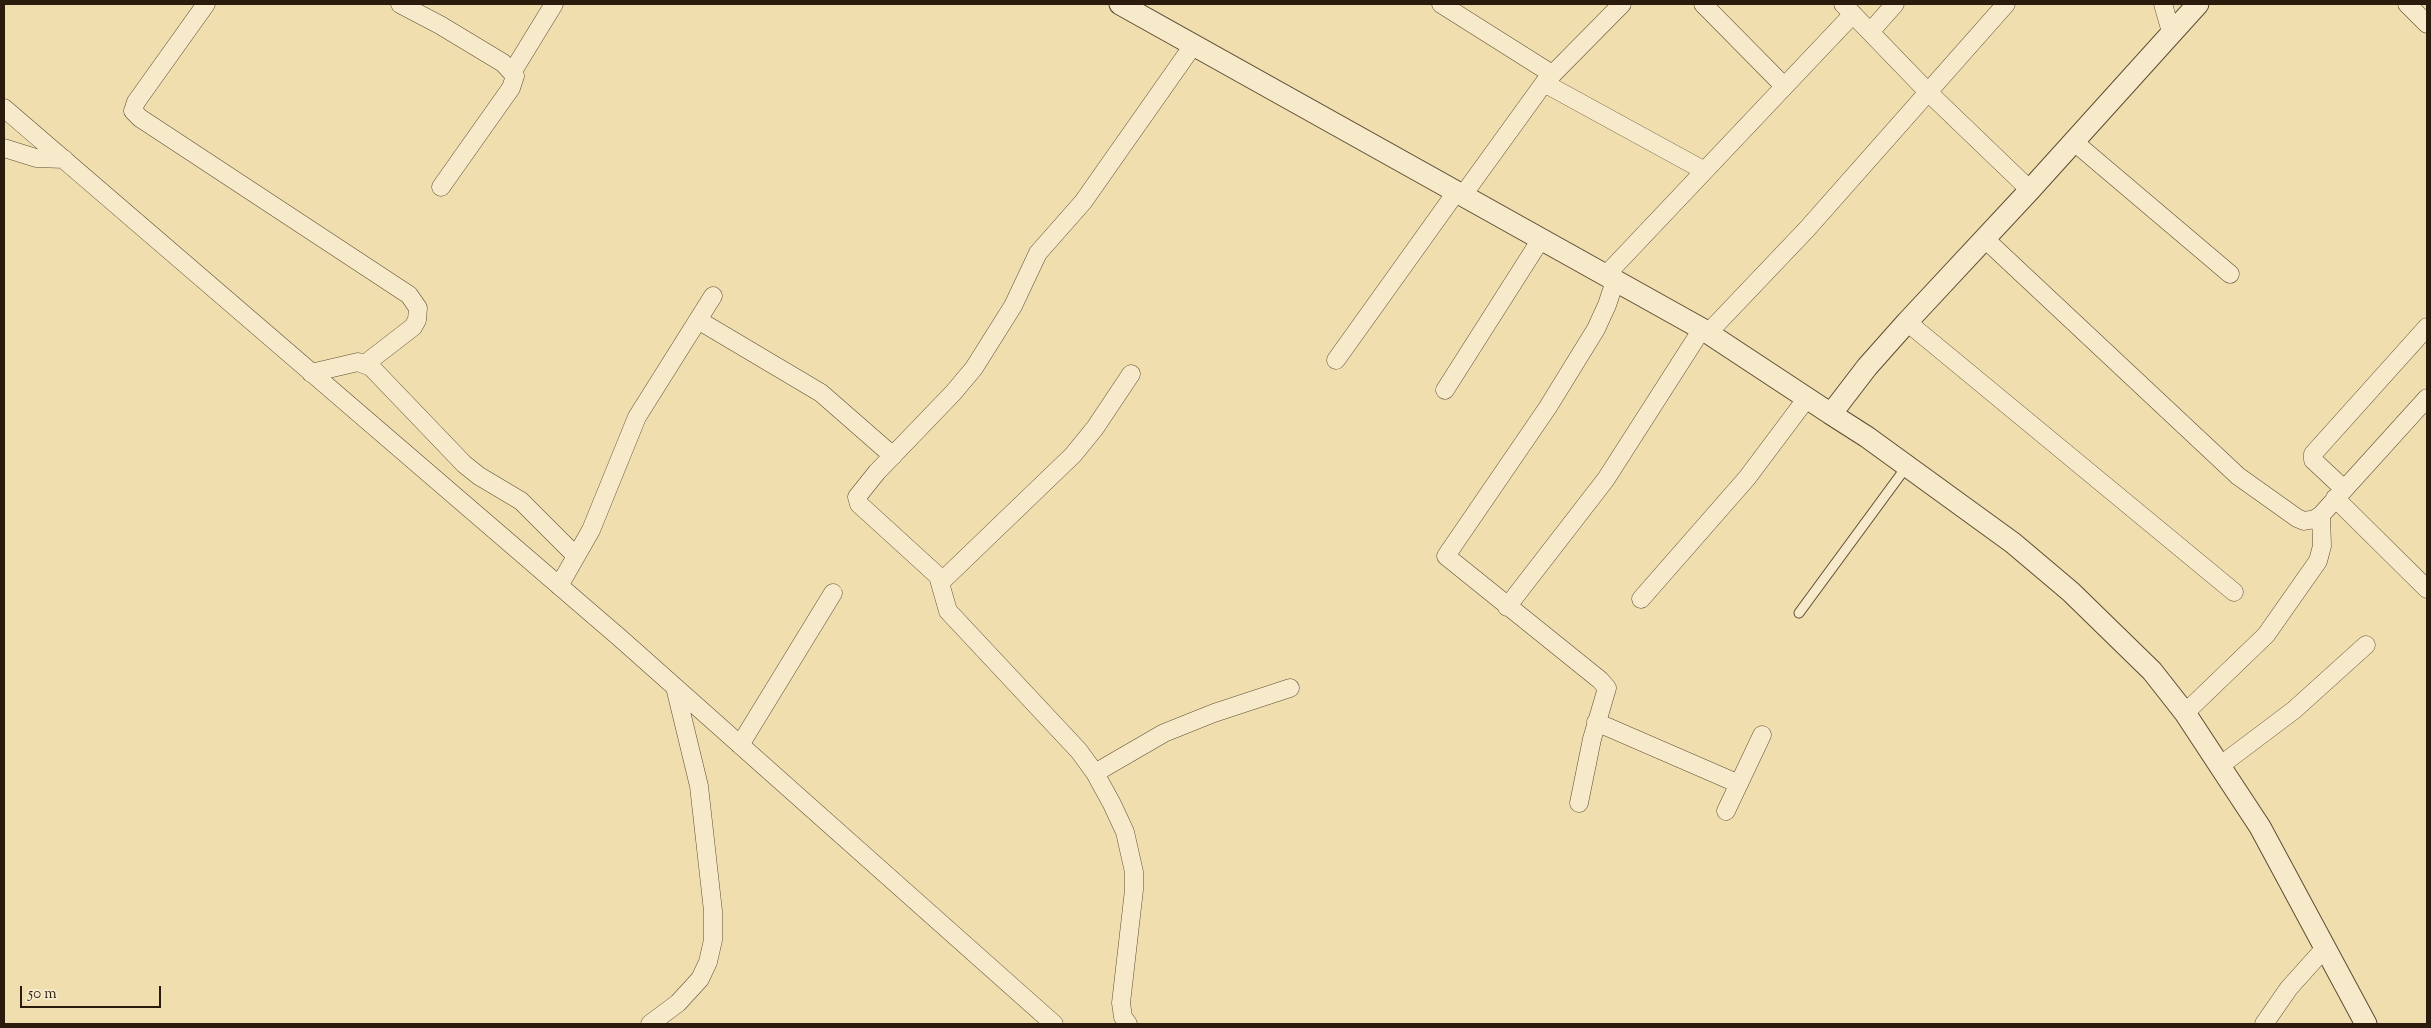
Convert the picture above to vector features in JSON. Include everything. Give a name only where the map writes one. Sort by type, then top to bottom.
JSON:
[{"type":"street","points":[[206,4],[136,102],[133,111],[140,118],[408,295],[418,308],[414,327],[365,364]]},
{"type":"street","points":[[400,4],[440,24],[503,63],[513,71],[515,76],[514,84],[441,187]]},
{"type":"street","points":[[513,71],[554,4]]},
{"type":"street","points":[[1441,4],[1548,78],[1703,170]]},
{"type":"street","points":[[1336,360],[1548,78],[1622,4]]},
{"type":"street","points":[[1703,4],[1784,86]]},
{"type":"street","points":[[1870,32],[1895,4]]},
{"type":"street","points":[[1507,607],[1606,479],[1705,331],[1807,229],[2006,4]]},
{"type":"street","points":[[2163,4],[2171,32]]},
{"type":"street","points":[[1831,414],[1867,367],[1907,322],[2030,190],[2198,4]]},
{"type":"street","points":[[2407,4],[2427,24]]},
{"type":"street","points":[[1130,6],[1194,44],[1705,331],[1907,466],[2013,543],[2071,592],[2152,671],[2185,713],[2260,827],[2366,1024]]},
{"type":"street","points":[[1579,803],[1596,722],[1605,698],[1607,688],[1605,684],[1449,560],[1446,555],[1548,407],[1591,337],[1602,318],[1610,278],[1703,170],[1784,86],[1848,9],[1928,92],[2030,190]]},
{"type":"street","points":[[1128,1024],[1123,1017],[1122,1003],[1134,890],[1134,872],[1126,832],[1095,773],[1079,751],[948,611],[943,600],[941,582],[938,576],[857,500],[858,494],[974,368],[1013,306],[1038,253],[1083,202],[1194,44]]},
{"type":"street","points":[[4,108],[675,687],[1054,1024]]},
{"type":"street","points":[[2073,141],[2230,274]]},
{"type":"street","points":[[4,148],[36,158],[64,160]]},
{"type":"street","points":[[1444,390],[1541,239]]},
{"type":"street","points":[[1985,239],[2238,476],[2297,518],[2310,521],[2321,514],[2427,398]]},
{"type":"street","points":[[559,586],[591,530],[637,417],[713,296]]},
{"type":"street","points":[[698,320],[821,393],[893,456]]},
{"type":"street","points":[[1907,322],[2234,592]]},
{"type":"street","points":[[2427,327],[2313,454],[2313,460],[2340,494],[2427,589]]},
{"type":"street","points":[[311,373],[349,363],[365,364],[379,374],[464,464],[479,476],[521,501],[576,556]]},
{"type":"street","points":[[941,582],[1073,455],[1095,428],[1131,374]]},
{"type":"street","points":[[1641,599],[1747,478],[1807,398]]},
{"type":"street","points":[[2185,713],[2266,635],[2318,561],[2322,546],[2321,514]]},
{"type":"street","points":[[740,745],[833,593]]},
{"type":"street","points":[[2221,766],[2288,716],[2366,645]]},
{"type":"street","points":[[650,1024],[678,1003],[700,979],[708,962],[713,940],[713,912],[699,786],[675,687]]},
{"type":"street","points":[[1095,773],[1164,733],[1290,688]]},
{"type":"street","points":[[1596,722],[1739,784]]},
{"type":"street","points":[[1726,811],[1762,735]]},
{"type":"street","points":[[2264,1024],[2289,988],[2324,949]]},
{"type":"lane","points":[[1799,613],[1907,466]]}]
